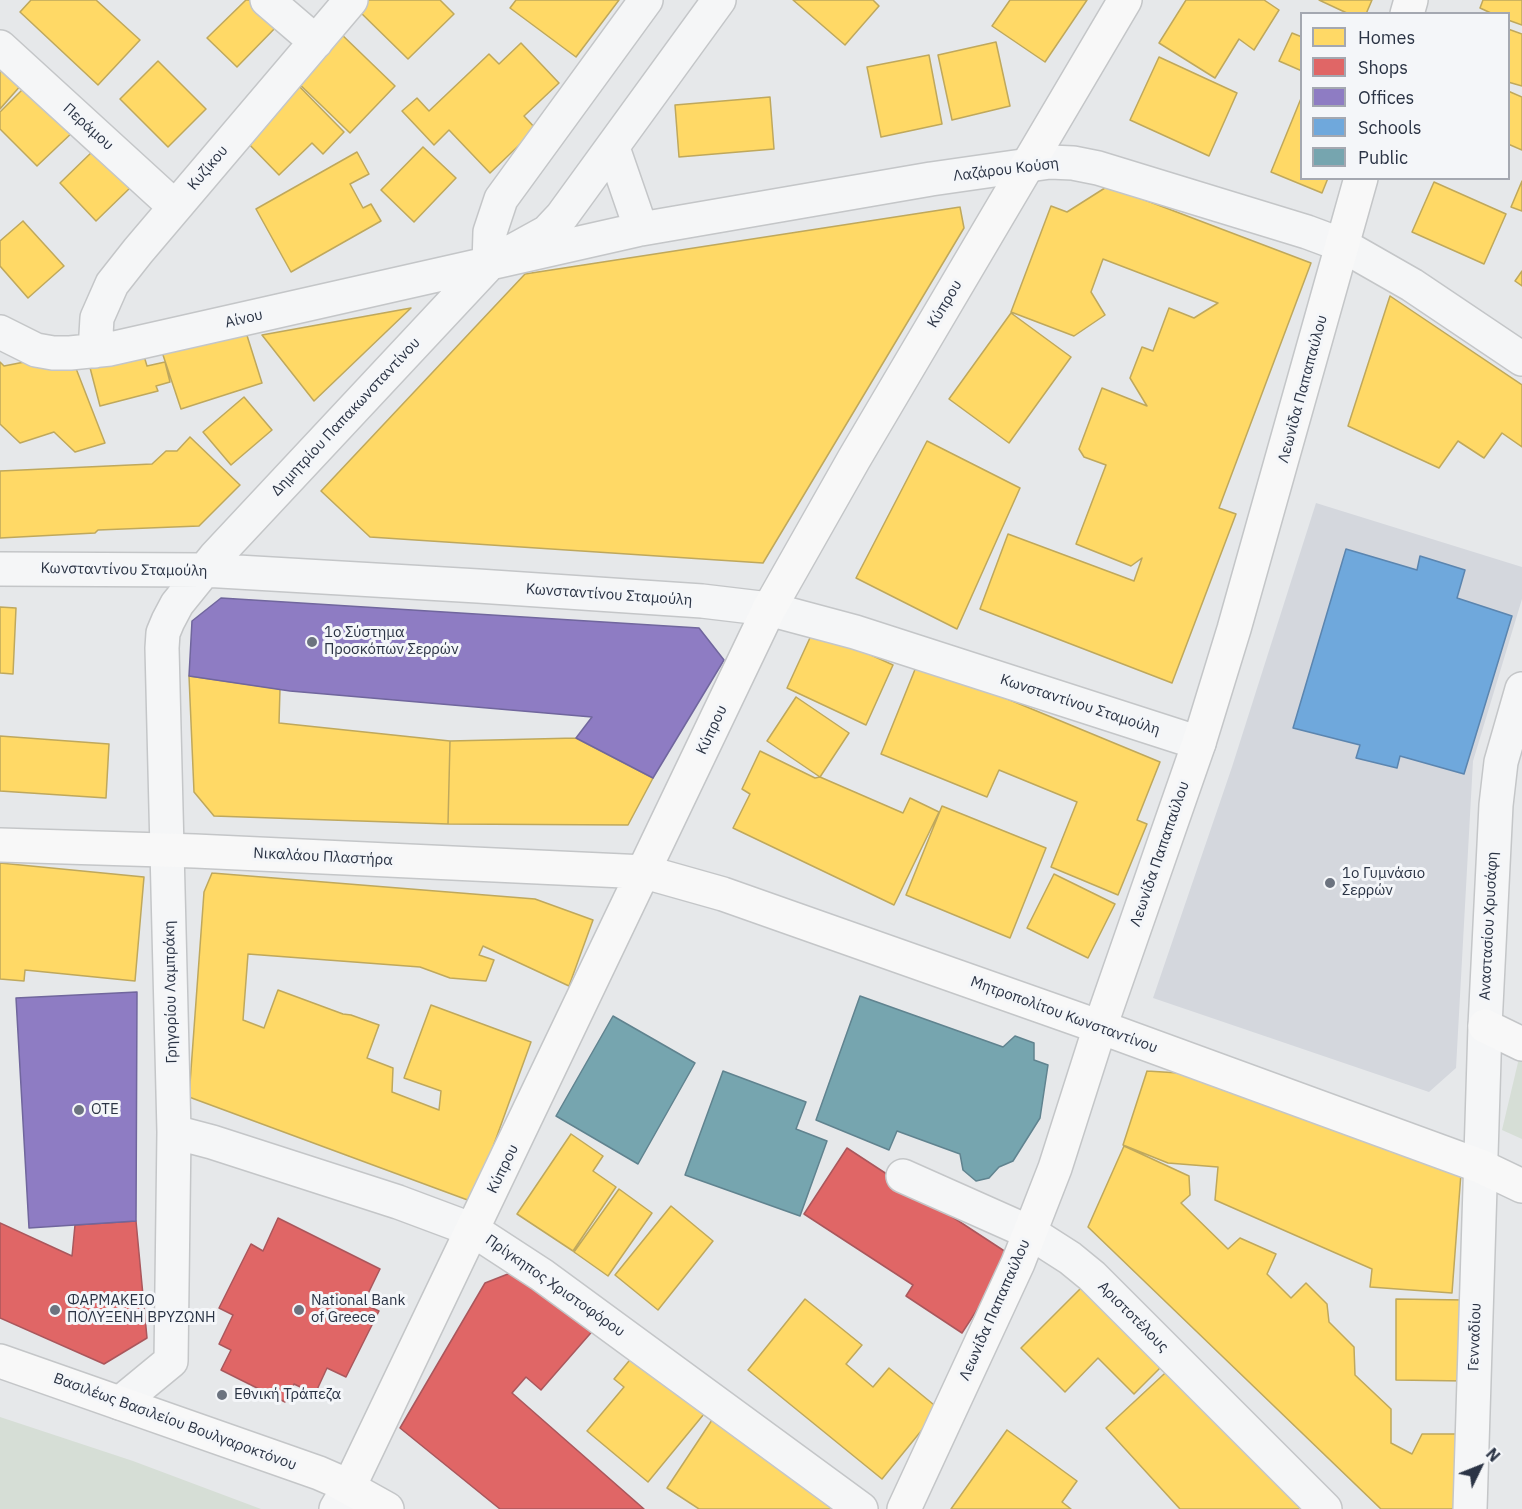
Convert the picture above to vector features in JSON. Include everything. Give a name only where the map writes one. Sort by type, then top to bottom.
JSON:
[{"type":"main road","name":"Κύπρου","points":[[343,1498],[645,872],[769,609],[854,459],[1125,0]]},
{"type":"main road","name":"Λεωνίδα Παπαπαύλου","points":[[904,1509],[1010,1283],[1055,1168],[1100,1027],[1198,743],[1271,502],[1360,180]]},
{"type":"main road","name":"Νικαλάου Πλαστήρα","points":[[0,845],[195,851],[645,872]]},
{"type":"main road","name":"Μητροπολίτου Κωνσταντίνου","points":[[645,872],[723,894],[1100,1027],[1480,1166],[1522,1186]]},
{"type":"main road","points":[[1485,1026],[1522,1044]]},
{"type":"main road","name":"Βασιλέως Βασιλείου Βουλγαροκτόνου","points":[[0,1360],[319,1473],[343,1498],[387,1509]]},
{"type":"street","points":[[267,0],[316,42]]},
{"type":"street","name":"Κυζίκου","points":[[95,351],[97,318],[106,294],[132,258],[351,0]]},
{"type":"street","points":[[489,264],[490,232],[501,199],[646,0]]},
{"type":"street","name":"Δημητρίου Παπακωνσταντίνου","points":[[203,570],[489,264],[547,232],[577,197],[719,0]]},
{"type":"street","name":"Περάμου","points":[[0,47],[175,207]]},
{"type":"street","points":[[612,148],[641,229]]},
{"type":"street","name":"Λαζάρου Κούση","points":[[489,264],[641,229],[1028,164],[1073,163],[1098,168],[1307,232],[1342,245],[1412,285],[1522,359]]},
{"type":"street","name":"Αίνου","points":[[0,332],[36,350],[70,354],[95,351],[489,264]]},
{"type":"street","name":"Κωνσταντίνου Σταμούλη","points":[[0,569],[203,570],[679,600],[769,609],[855,632],[1198,743]]},
{"type":"street","name":"Γρηγορίου Λαμπράκη","points":[[120,1403],[171,1361],[174,1132],[162,648],[163,633],[172,613],[203,570]]},
{"type":"street","name":"Αναστασίου Χρυσάφη","points":[[1480,1166],[1498,786],[1501,762],[1522,689]]},
{"type":"street","name":"Πρίγκηπος Χριστοφόρου","points":[[174,1132],[398,1202],[473,1230],[543,1275],[861,1509]]},
{"type":"street","name":"Γενναδίου","points":[[1470,1509],[1480,1166]]},
{"type":"street","name":"Αριστοτέλους","points":[[903,1176],[1031,1233],[1050,1244],[1092,1276],[1325,1509]]},
{"type":"shaded area","name":"1ο Γυμνάσιο Σερρών","points":[[1316,503],[1522,567],[1522,599],[1473,761],[1456,1068],[1429,1092],[1153,998],[1232,767]]},
{"type":"shaded area","points":[[1520,1054],[1522,1055],[1522,1139],[1502,1130]]},
{"type":"shaded area","points":[[0,1417],[133,1461],[261,1509],[0,1509]]},
{"type":"building: Homes","points":[[31,0],[96,0],[140,40],[98,85],[20,12]]},
{"type":"building: Homes","points":[[246,0],[258,0],[281,22],[237,67],[207,38]]},
{"type":"building: Homes","points":[[368,0],[440,0],[454,14],[408,59],[358,10]]},
{"type":"building: Homes","points":[[516,0],[619,0],[576,57],[510,8]]},
{"type":"building: Homes","points":[[793,0],[873,0],[879,6],[845,45]]},
{"type":"building: Homes","points":[[1010,0],[1087,0],[1045,62],[992,26]]},
{"type":"building: Homes","points":[[1186,0],[1264,0],[1279,10],[1254,50],[1239,39],[1215,78],[1159,43]]},
{"type":"building: Homes","points":[[1319,0],[1372,0],[1367,12],[1345,12]]},
{"type":"building: Homes","points":[[1483,0],[1522,0],[1522,25],[1510,21],[1510,12],[1489,12],[1480,8]]},
{"type":"building: Homes","points":[[337,30],[395,86],[350,133],[292,77]]},
{"type":"building: Homes","points":[[1510,30],[1522,34],[1522,86],[1510,83]]},
{"type":"building: Homes","points":[[1292,33],[1300,36],[1300,70],[1279,61]]},
{"type":"building: Homes","points":[[996,42],[1010,106],[952,120],[938,55]]},
{"type":"building: Homes","points":[[521,43],[559,83],[524,116],[536,129],[490,173],[449,130],[434,145],[402,111],[417,98],[429,111],[489,54],[499,64]]},
{"type":"building: Homes","points":[[929,55],[942,124],[881,137],[867,67]]},
{"type":"building: Homes","points":[[1159,57],[1237,93],[1209,156],[1130,120]]},
{"type":"building: Homes","points":[[158,61],[206,109],[168,147],[120,99]]},
{"type":"building: Homes","points":[[0,65],[22,84],[0,109]]},
{"type":"building: Homes","points":[[30,82],[76,129],[37,166],[0,129],[0,112]]},
{"type":"building: Homes","points":[[295,82],[344,132],[323,154],[312,143],[279,175],[241,136]]},
{"type":"building: Homes","points":[[1510,92],[1522,97],[1522,150],[1510,145]]},
{"type":"building: Homes","points":[[770,97],[774,149],[679,157],[675,105]]},
{"type":"building: Homes","points":[[1300,101],[1300,180],[1327,180],[1322,193],[1271,172]]},
{"type":"building: Homes","points":[[423,147],[456,178],[414,222],[381,190]]},
{"type":"building: Homes","points":[[96,148],[133,185],[96,221],[60,183]]},
{"type":"building: Homes","points":[[357,152],[369,174],[350,184],[363,208],[371,204],[381,221],[291,272],[256,209]]},
{"type":"building: Homes","points":[[1522,181],[1522,211],[1511,207]]},
{"type":"building: Homes","points":[[1434,182],[1506,214],[1484,264],[1412,232]]},
{"type":"building: Homes","points":[[1108,186],[1311,263],[1219,508],[1236,514],[1172,683],[980,609],[1008,534],[1134,581],[1142,558],[1131,566],[1076,544],[1106,465],[1084,457],[1079,449],[1102,388],[1147,406],[1130,378],[1142,347],[1153,351],[1169,308],[1194,318],[1218,303],[1103,259],[1091,292],[1105,315],[1074,336],[1011,312],[1051,206],[1067,212]]},
{"type":"building: Homes","points":[[960,207],[964,228],[763,563],[370,537],[321,491],[525,274]]},
{"type":"building: Homes","points":[[23,221],[64,266],[28,298],[0,266],[0,241]]},
{"type":"building: Homes","points":[[1522,271],[1522,286],[1515,281]]},
{"type":"building: Homes","points":[[1390,296],[1522,385],[1522,447],[1502,433],[1484,458],[1458,441],[1439,468],[1348,426]]},
{"type":"building: Homes","points":[[411,308],[314,401],[262,335]]},
{"type":"building: Homes","points":[[1011,313],[1071,357],[1009,443],[949,399]]},
{"type":"building: Homes","points":[[244,326],[262,383],[181,409],[162,352]]},
{"type":"building: Homes","points":[[141,346],[147,366],[165,362],[170,382],[156,386],[158,391],[100,406],[88,360]]},
{"type":"building: Homes","points":[[70,353],[105,443],[75,452],[54,432],[20,443],[0,424],[0,362],[4,366]]},
{"type":"building: Homes","points":[[244,397],[272,430],[231,465],[203,432]]},
{"type":"building: Homes","points":[[190,437],[240,485],[199,526],[98,530],[95,533],[0,538],[0,471],[152,464],[166,451],[177,451]]},
{"type":"building: Homes","points":[[927,441],[1020,488],[957,629],[856,578]]},
{"type":"building: Homes","points":[[0,607],[16,608],[13,674],[0,673]]},
{"type":"building: Homes","points":[[814,629],[893,665],[866,725],[787,688]]},
{"type":"building: Homes","points":[[918,662],[1160,762],[1137,820],[1147,824],[1118,895],[1051,867],[1077,802],[999,770],[987,797],[881,754]]},
{"type":"building: Homes","points":[[189,676],[280,689],[279,723],[450,741],[448,824],[214,816],[194,792]]},
{"type":"building: Homes","points":[[796,697],[849,733],[820,777],[767,741]]},
{"type":"building: Homes","points":[[0,736],[109,744],[106,798],[0,791]]},
{"type":"building: Homes","points":[[576,738],[653,778],[628,825],[448,824],[450,741]]},
{"type":"building: Homes","points":[[760,751],[815,778],[820,777],[903,813],[910,798],[939,812],[894,905],[733,828],[750,794],[742,789]]},
{"type":"building: Homes","points":[[942,806],[1046,848],[1010,938],[906,895]]},
{"type":"building: Homes","points":[[0,863],[144,877],[135,981],[25,970],[24,981],[0,979]]},
{"type":"building: Homes","points":[[212,873],[535,899],[593,920],[569,986],[483,946],[479,955],[494,960],[486,981],[450,978],[420,967],[248,954],[243,1020],[264,1028],[278,990],[379,1025],[367,1058],[393,1068],[392,1092],[439,1110],[441,1091],[404,1078],[431,1005],[531,1042],[473,1202],[189,1097],[204,892]]},
{"type":"building: Homes","points":[[1054,874],[1115,904],[1088,958],[1027,928]]},
{"type":"building: Homes","points":[[1147,1071],[1195,1074],[1461,1173],[1452,1293],[1370,1287],[1372,1269],[1215,1200],[1218,1167],[1168,1163],[1123,1145]]},
{"type":"building: Homes","points":[[571,1134],[603,1156],[593,1171],[616,1187],[573,1251],[517,1214]]},
{"type":"building: Homes","points":[[1124,1146],[1189,1176],[1190,1195],[1181,1203],[1228,1249],[1240,1238],[1276,1254],[1267,1274],[1291,1298],[1306,1283],[1327,1304],[1329,1322],[1354,1347],[1355,1375],[1391,1409],[1391,1443],[1412,1454],[1422,1434],[1456,1434],[1456,1509],[1381,1509],[1088,1227]]},
{"type":"building: Homes","points":[[619,1189],[652,1213],[608,1276],[574,1252]]},
{"type":"building: Homes","points":[[671,1206],[713,1241],[658,1310],[615,1275]]},
{"type":"building: Homes","points":[[1090,1279],[1170,1358],[1134,1394],[1098,1358],[1065,1392],[1021,1348]]},
{"type":"building: Homes","points":[[805,1299],[862,1345],[846,1364],[873,1387],[889,1368],[939,1409],[882,1479],[748,1370]]},
{"type":"building: Homes","points":[[1396,1299],[1465,1300],[1465,1381],[1396,1380]]},
{"type":"building: Homes","points":[[634,1355],[704,1414],[648,1482],[587,1431],[624,1387],[614,1379]]},
{"type":"building: Homes","points":[[1177,1362],[1312,1509],[1180,1509],[1106,1428]]},
{"type":"building: Homes","points":[[716,1414],[844,1509],[699,1509],[667,1488]]},
{"type":"building: Homes","points":[[1007,1430],[1077,1481],[1062,1502],[1071,1509],[951,1509]]},
{"type":"building: Shops","points":[[847,1148],[1012,1256],[962,1333],[906,1296],[913,1285],[804,1214]]},
{"type":"building: Shops","name":"National Bank of Greece","points":[[278,1218],[380,1269],[363,1304],[379,1311],[346,1377],[327,1368],[315,1394],[294,1384],[285,1402],[221,1370],[231,1350],[219,1344],[233,1315],[219,1308],[251,1244],[263,1251]]},
{"type":"building: Shops","points":[[136,1221],[147,1338],[104,1364],[0,1318],[0,1223],[72,1256],[75,1225]]},
{"type":"building: Shops","points":[[513,1272],[596,1327],[541,1390],[526,1377],[512,1393],[644,1509],[500,1509],[400,1428],[485,1283]]},
{"type":"building: Offices","points":[[221,598],[699,628],[724,660],[653,778],[576,738],[592,717],[290,691],[189,676],[192,621]]},
{"type":"building: Offices","name":"ΟΤΕ","points":[[137,992],[136,1221],[29,1228],[16,998]]},
{"type":"building: Schools","points":[[1346,549],[1417,570],[1420,556],[1465,570],[1457,598],[1512,616],[1464,774],[1400,756],[1397,768],[1356,758],[1360,745],[1293,728]]},
{"type":"building: Public","points":[[860,996],[1003,1047],[1015,1036],[1034,1043],[1034,1060],[1048,1065],[1040,1118],[1013,1161],[999,1167],[989,1178],[976,1181],[963,1170],[960,1154],[897,1131],[889,1150],[816,1120]]},
{"type":"building: Public","points":[[613,1016],[695,1063],[638,1164],[556,1116]]},
{"type":"building: Public","points":[[723,1071],[806,1102],[796,1129],[827,1141],[800,1216],[685,1175]]},
{"type":"place","name":"1ο Σύστημα Προσκόπων Σερρών","points":[[312,642]]},
{"type":"place","name":"1ο Γυμνάσιο Σερρών","points":[[1330,883]]},
{"type":"place","name":"ΟΤΕ","points":[[79,1110]]},
{"type":"place","name":"ΦΑΡΜΑΚΕΙΟ ΠΟΛΥΞΕΝΗ ΒΡΥΖΩΝΗ","points":[[55,1310]]},
{"type":"place","name":"National Bank of Greece","points":[[299,1310]]},
{"type":"place","name":"Εθνική Τράπεζα","points":[[222,1395]]}]
